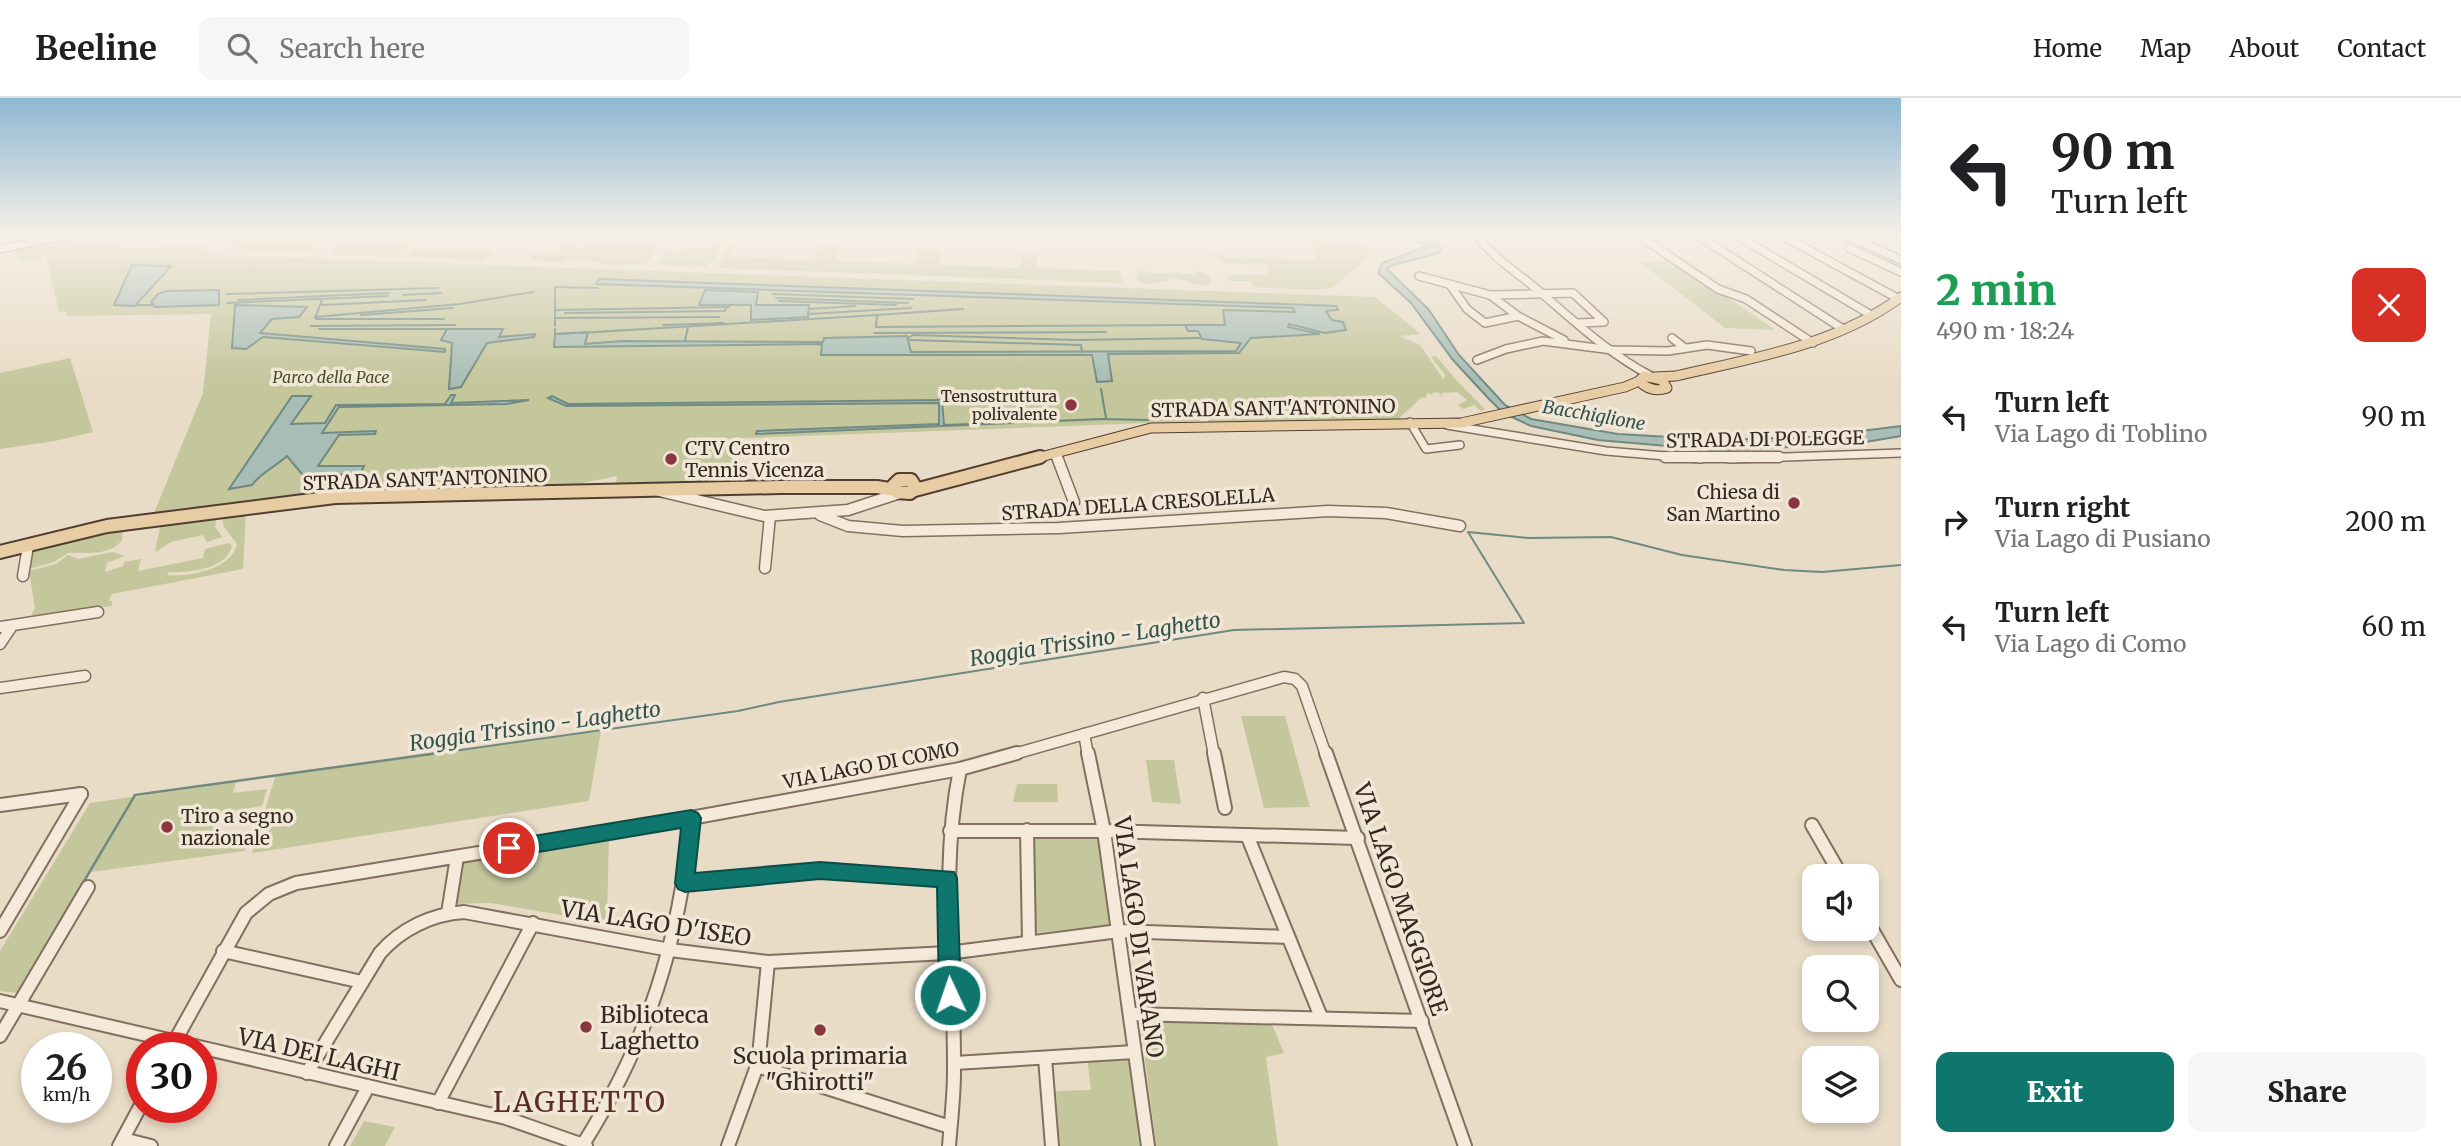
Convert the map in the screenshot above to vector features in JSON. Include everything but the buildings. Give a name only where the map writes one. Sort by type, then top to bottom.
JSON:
[{"type":"main road","points":[[1460,424],[1813,343],[1900,298]]},
{"type":"main road","points":[[1646,380],[1662,390],[1667,388],[1667,384],[1676,376]]},
{"type":"main road","name":"STRADA SANT'ANTONINO","points":[[0,552],[107,526],[335,496],[897,488],[907,479],[914,485],[938,484],[1151,428],[1412,422],[1460,424]]},
{"type":"main road","name":"STRADA SANT'ANTONINO","points":[[1412,422],[1460,424]]},
{"type":"street","points":[[1446,284],[1490,295],[1573,293]]},
{"type":"street","points":[[1530,284],[1646,380]]},
{"type":"street","points":[[1564,284],[1604,322],[1578,323]]},
{"type":"street","points":[[1710,284],[1746,299],[1813,343]]},
{"type":"street","points":[[1773,284],[1843,329]]},
{"type":"street","points":[[1819,284],[1871,315]]},
{"type":"street","points":[[1873,284],[1900,298]]},
{"type":"street","points":[[1450,285],[1467,309],[1485,323],[1518,316]]},
{"type":"street","points":[[1490,295],[1518,316],[1571,343]]},
{"type":"street","points":[[1672,338],[1685,348]]},
{"type":"street","points":[[1477,360],[1528,342],[1571,343],[1612,350],[1668,351],[1707,345],[1751,351]]},
{"type":"street","name":"STRADA SANT'ANTONINO","points":[[1412,422],[1426,449],[1460,445]]},
{"type":"street","name":"STRADA DI POLEGGE","points":[[1460,424],[1575,448],[1658,457],[1720,459],[1901,453]]},
{"type":"street","points":[[1055,453],[1074,502]]},
{"type":"street","name":"STRADA SANT'ANTONINO","points":[[659,491],[770,516],[820,515],[848,510],[897,488]]},
{"type":"street","name":"STRADA DELLA CRESOLELLA","points":[[820,515],[831,522],[856,526],[950,531],[1023,530],[1328,511],[1386,513],[1460,526]]},
{"type":"street","points":[[765,568],[770,516]]},
{"type":"street","points":[[23,576],[28,545]]},
{"type":"street","points":[[0,627],[98,612]]},
{"type":"street","points":[[1,640],[12,626]]},
{"type":"street","points":[[0,688],[85,676]]},
{"type":"street","name":"VIA LAGO DI COMO","points":[[180,1032],[246,913],[269,894],[296,883],[691,818],[960,769],[1284,677]]},
{"type":"street","name":"VIA LAGO MAGGIORE","points":[[1284,677],[1295,679],[1303,686],[1465,1146]]},
{"type":"street","points":[[1203,698],[1225,808]]},
{"type":"street","name":"VIA LAGO DI VARANO","points":[[1084,734],[1104,831],[1149,1146]]},
{"type":"street","points":[[949,1146],[955,1063],[948,953],[947,878],[950,831],[960,769]]},
{"type":"street","points":[[0,805],[81,794],[0,931]]},
{"type":"street","points":[[583,1146],[638,1043],[670,950],[685,883],[691,818]]},
{"type":"street","points":[[1812,825],[1834,864]]},
{"type":"street","points":[[1027,830],[1029,942]]},
{"type":"street","points":[[950,831],[1104,831],[1358,838]]},
{"type":"street","points":[[1247,835],[1321,1017]]},
{"type":"street","points":[[448,913],[457,857]]},
{"type":"street","points":[[685,883],[820,870],[947,878]]},
{"type":"street","points":[[0,1036],[88,887]]},
{"type":"street","name":"VIA LAGO D'ISEO","points":[[307,1073],[362,982],[392,939],[420,923],[448,913],[480,913],[670,950],[768,962],[948,953],[1119,931],[1288,936]]},
{"type":"street","points":[[438,1103],[533,923]]},
{"type":"street","points":[[1879,941],[1901,980]]},
{"type":"street","points":[[223,951],[362,982]]},
{"type":"street","points":[[728,1146],[758,1061],[768,962]]},
{"type":"street","name":"VIA DEI LAGHI","points":[[0,1001],[126,1033]]},
{"type":"street","points":[[1130,1014],[1422,1021]]},
{"type":"street","points":[[955,1063],[1134,1052]]},
{"type":"street","name":"VIA DEI LAGHI","points":[[217,1054],[506,1118],[583,1146]]},
{"type":"street","points":[[1045,1058],[1052,1146]]},
{"type":"street","points":[[758,1061],[950,1127]]},
{"type":"street","points":[[336,1146],[368,1087]]},
{"type":"street","points":[[131,1123],[121,1142],[151,1146]]},
{"type":"green space","name":"Parco della Pace","points":[[52,284],[1012,284],[1375,297],[1421,334],[1400,336],[1420,345],[1444,380],[1445,375],[1431,357],[1436,356],[1485,409],[1481,411],[1474,405],[1463,409],[1458,405],[1467,400],[1457,392],[1442,393],[1442,399],[1440,393],[1433,392],[1432,395],[1427,393],[1426,398],[1422,397],[1397,420],[1209,423],[1204,411],[1197,411],[1200,421],[725,439],[729,453],[754,484],[615,489],[617,476],[582,483],[582,489],[534,490],[524,485],[152,518],[203,393],[211,314],[67,316],[66,311],[59,312]]},
{"type":"green space","points":[[1252,284],[1337,284],[1318,290],[1253,287]]},
{"type":"green space","points":[[1668,284],[1707,284],[1776,330],[1725,328]]},
{"type":"green space","points":[[70,358],[93,432],[0,449],[0,373]]},
{"type":"green space","points":[[246,511],[243,569],[112,594],[109,601],[112,601],[112,606],[31,616],[35,608],[29,571],[56,564],[68,555],[78,559],[113,552],[125,556],[107,563],[105,572],[123,566],[124,562],[141,559],[138,571],[203,558],[205,549],[229,543],[232,546],[229,554],[215,565],[186,572],[169,572],[167,575],[186,575],[208,570],[227,560],[237,544],[224,527],[224,516]]},
{"type":"green space","points":[[217,515],[215,527],[223,537],[207,542],[203,535],[171,542],[155,552],[161,522]]},
{"type":"green space","points":[[123,526],[122,540],[110,549],[68,553],[54,562],[29,569],[32,547]]},
{"type":"green space","points":[[1241,716],[1285,716],[1310,807],[1264,808]]},
{"type":"green space","points":[[601,731],[589,801],[252,853],[276,774]]},
{"type":"green space","points":[[1146,760],[1174,760],[1181,804],[1152,802]]},
{"type":"green space","name":"Tiro a segno nazionale","points":[[236,782],[233,793],[267,789],[262,806],[222,812],[209,847],[248,842],[245,851],[91,872],[135,797]]},
{"type":"green space","points":[[1017,784],[1057,784],[1058,802],[1013,802]]},
{"type":"green space","points":[[132,797],[18,993],[0,991],[0,951],[90,803]]},
{"type":"green space","points":[[609,834],[607,923],[491,903],[452,904],[461,861]]},
{"type":"green space","points":[[1100,834],[1112,924],[1036,933],[1031,835]]},
{"type":"green space","points":[[1140,1018],[1271,1022],[1284,1053],[1266,1057],[1278,1146],[1156,1146]]},
{"type":"green space","points":[[1130,1057],[1143,1146],[1060,1146],[1056,1091],[1091,1090],[1087,1058]]},
{"type":"green space","points":[[364,1121],[395,1127],[385,1146],[350,1146]]},
{"type":"shaded area","points":[[123,284],[155,284],[135,306],[114,305]]},
{"type":"shaded area","points":[[596,284],[733,284],[1336,306],[1338,310],[1326,311],[1332,320],[1343,322],[1346,330],[1325,333],[1289,324],[1288,327],[1320,334],[1251,338],[1239,353],[1108,354],[1112,381],[1097,382],[1092,355],[821,355],[822,344],[554,347],[555,334],[588,332],[585,344],[622,341],[823,342],[824,338],[907,336],[911,352],[1236,351],[1241,343],[1202,339],[1198,331],[1188,331],[1185,325],[1225,325],[1223,310],[1295,312],[1293,308]]},
{"type":"shaded area","name":"Bacchiglione","points":[[1390,284],[1402,284],[1429,310],[1459,355],[1505,405],[1531,419],[1618,434],[1721,440],[1813,437],[1901,426],[1901,436],[1848,445],[1713,450],[1598,440],[1531,426],[1503,413],[1489,399],[1453,360],[1411,303]]},
{"type":"shaded area","points":[[219,290],[219,305],[155,307],[151,302],[158,294],[166,291]]},
{"type":"shaded area","points":[[705,290],[758,292],[756,305],[809,305],[808,317],[751,320],[751,305],[699,305]]},
{"type":"shaded area","points":[[235,305],[307,307],[299,317],[272,319],[260,333],[445,349],[445,352],[263,337],[246,349],[232,348]]},
{"type":"shaded area","points":[[447,329],[503,329],[499,337],[535,334],[534,337],[487,343],[461,387],[449,389],[452,343],[441,340]]},
{"type":"shaded area","points":[[451,395],[455,395],[451,403],[529,400],[507,404],[339,407],[322,433],[376,431],[375,434],[339,435],[318,466],[364,466],[361,472],[306,479],[287,456],[252,485],[229,489],[292,396],[311,396],[291,424],[325,423],[336,405],[445,404]]},
{"type":"shaded area","points":[[552,396],[568,404],[942,400],[944,425],[1103,419],[756,434],[757,431],[939,424],[939,403],[566,406],[548,398]]},
{"type":"waterway","points":[[555,310],[555,287],[598,288]]},
{"type":"waterway","points":[[227,294],[438,288]]},
{"type":"waterway","points":[[315,317],[460,304],[533,292]]},
{"type":"waterway","points":[[238,300],[389,293]]},
{"type":"waterway","points":[[403,295],[441,293]]},
{"type":"waterway","points":[[773,294],[913,299]]},
{"type":"waterway","points":[[227,303],[388,296]]},
{"type":"waterway","points":[[776,298],[908,303]]},
{"type":"waterway","points":[[315,317],[322,300]]},
{"type":"waterway","points":[[322,305],[426,300]]},
{"type":"waterway","points":[[779,301],[896,305]]},
{"type":"waterway","points":[[136,305],[153,305]]},
{"type":"waterway","points":[[809,309],[855,306]]},
{"type":"waterway","points":[[555,310],[729,307]]},
{"type":"waterway","points":[[361,315],[453,308]]},
{"type":"waterway","points":[[565,313],[725,311],[726,308]]},
{"type":"waterway","points":[[808,314],[911,308]]},
{"type":"waterway","points":[[877,315],[963,309]]},
{"type":"waterway","points":[[555,310],[555,318]]},
{"type":"waterway","points":[[580,333],[877,315]]},
{"type":"waterway","points":[[877,315],[876,327],[1185,325]]},
{"type":"waterway","points":[[315,317],[444,319]]},
{"type":"waterway","points":[[555,318],[719,317]]},
{"type":"waterway","points":[[555,318],[555,326]]},
{"type":"waterway","points":[[663,325],[724,323]]},
{"type":"waterway","points":[[311,326],[455,325]]},
{"type":"waterway","points":[[685,341],[688,327]]},
{"type":"waterway","points":[[319,329],[451,329]]},
{"type":"waterway","points":[[555,329],[555,334],[575,333]]},
{"type":"waterway","points":[[874,333],[1106,332]]},
{"type":"waterway","points":[[908,338],[913,335],[1076,340],[1201,338]]},
{"type":"waterway","points":[[910,340],[1081,345],[1082,352]]},
{"type":"waterway","points":[[1101,389],[1106,418]]},
{"type":"waterway","points":[[1103,419],[1148,420]]},
{"type":"waterway","name":"Roggia Trissino - Laghetto","points":[[425,755],[738,711],[779,702],[1234,630],[1524,623],[1468,532],[1528,538],[1611,537],[1682,555],[1784,570],[1822,572],[1901,565]]},
{"type":"waterway","name":"Roggia Trissino - Laghetto","points":[[57,927],[135,795],[438,753]]},
{"type":"place","name":"Tensostruttura polivalente","points":[[1071,405]]},
{"type":"place","name":"CTV Centro Tennis Vicenza","points":[[671,459]]},
{"type":"place","name":"Chiesa di San Martino","points":[[1794,503]]},
{"type":"place","name":"Tiro a segno nazionale","points":[[167,827]]},
{"type":"place","name":"Biblioteca Laghetto","points":[[586,1027]]},
{"type":"place","name":"Scuola primaria \"Ghirotti\"","points":[[820,1030]]},
{"type":"district","name":"LAGHETTO","points":[[580,1102]]},
{"type":"route","points":[[509,848],[691,818],[685,883],[820,870],[947,878],[950,995]]}]
